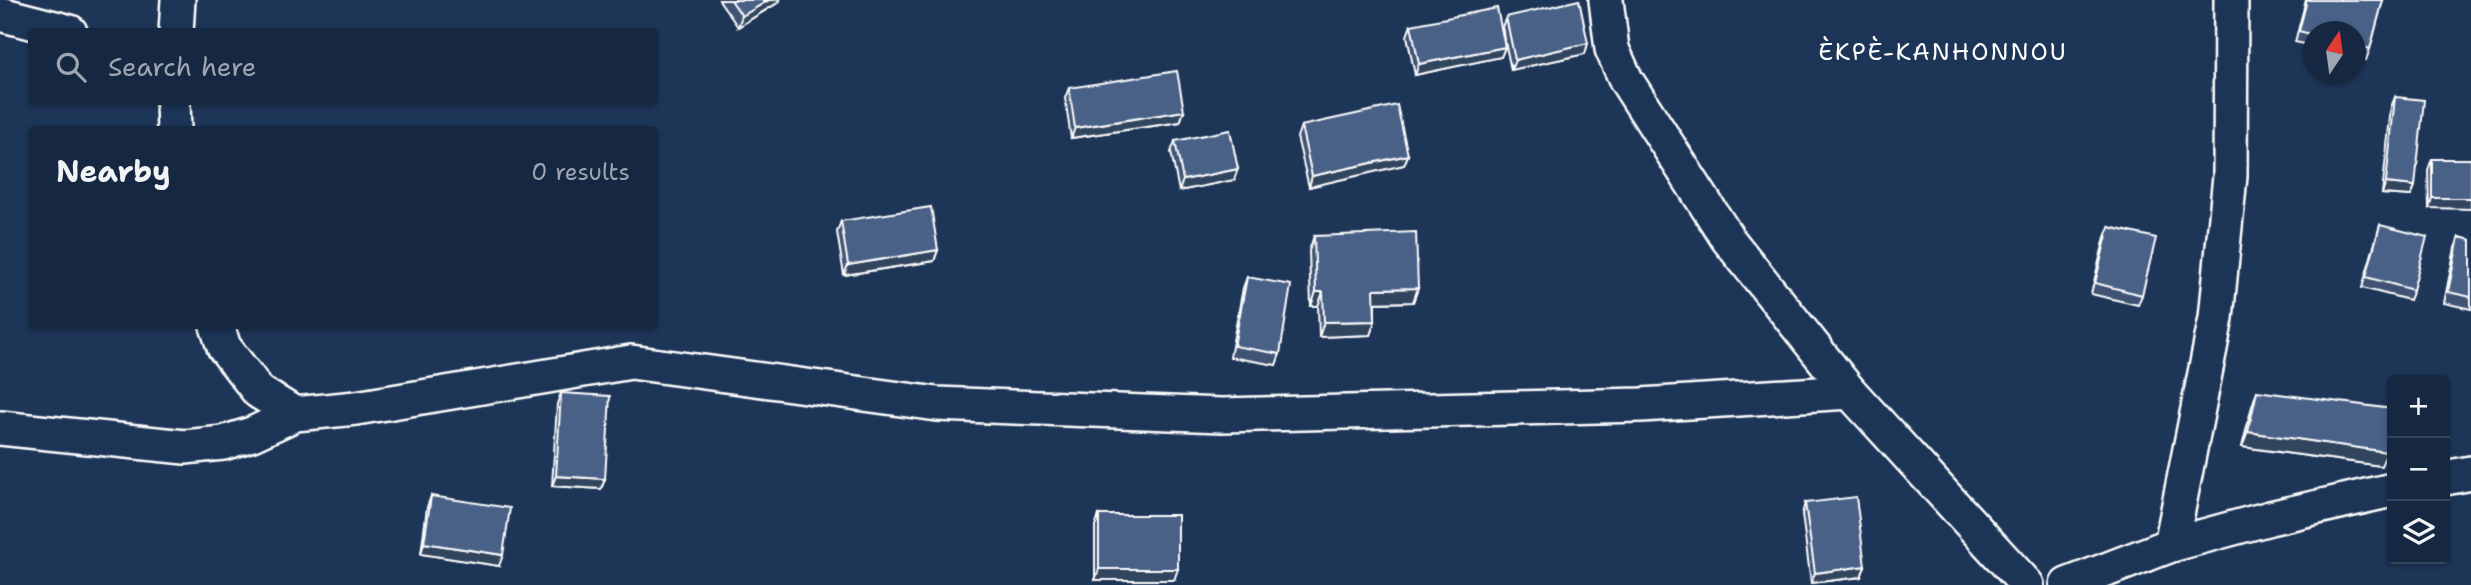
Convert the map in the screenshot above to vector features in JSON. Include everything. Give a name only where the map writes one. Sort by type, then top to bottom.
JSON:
[{"type":"street","points":[[176,28],[178,0]]},
{"type":"street","points":[[1606,0],[1612,49],[1626,80],[1728,239],[1850,392],[2027,585]]},
{"type":"street","points":[[2171,545],[2216,318],[2230,176],[2231,0]]},
{"type":"street","points":[[0,14],[54,28]]},
{"type":"street","points":[[173,105],[174,126]]},
{"type":"street","points":[[218,329],[224,347],[259,391],[295,414]]},
{"type":"street","points":[[0,428],[185,447],[223,443],[253,434],[295,414],[356,408],[631,362],[937,404],[1222,415],[1641,405],[1850,392]]},
{"type":"street","points":[[2450,477],[2471,472]]},
{"type":"street","points":[[2067,585],[2171,545],[2270,518],[2387,491]]},
{"type":"building","points":[[731,0],[769,0],[742,16]]},
{"type":"building","points":[[1579,0],[1588,43],[1515,60],[1506,17]]},
{"type":"building","points":[[2307,0],[2383,0],[2370,49],[2366,48],[2366,21],[2303,21],[2303,32],[2299,31]]},
{"type":"building","points":[[1497,8],[1505,47],[1419,64],[1411,25]]},
{"type":"building","points":[[1177,71],[1184,111],[1075,128],[1069,88]]},
{"type":"building","points":[[2395,97],[2424,100],[2415,186],[2386,183]]},
{"type":"building","points":[[1397,105],[1408,155],[1312,176],[1301,126]]},
{"type":"building","points":[[1230,130],[1238,169],[1183,180],[1175,141]]},
{"type":"building","points":[[2432,159],[2471,159],[2471,198],[2432,198]]},
{"type":"building","points":[[931,207],[938,250],[848,265],[841,221]]},
{"type":"building","points":[[2380,225],[2427,237],[2413,290],[2366,277]]},
{"type":"building","points":[[2109,227],[2156,238],[2142,295],[2095,283]]},
{"type":"building","points":[[1416,232],[1418,288],[1374,289],[1375,321],[1324,322],[1323,292],[1316,292],[1314,236]]},
{"type":"building","points":[[2459,237],[2471,240],[2471,297],[2448,292]]},
{"type":"building","points":[[1247,277],[1291,285],[1280,354],[1234,346]]},
{"type":"building","points":[[2257,391],[2387,408],[2387,452],[2248,432]]},
{"type":"building","points":[[561,393],[610,396],[605,479],[556,476]]},
{"type":"building","points":[[431,496],[510,508],[503,555],[424,543]]},
{"type":"building","points":[[1856,497],[1865,566],[1815,573],[1805,503]]},
{"type":"building","points":[[1099,515],[1178,515],[1178,569],[1099,569]]},
{"type":"district","name":"ÈKPÈ-KANHONNOU","points":[[1943,52]]}]
